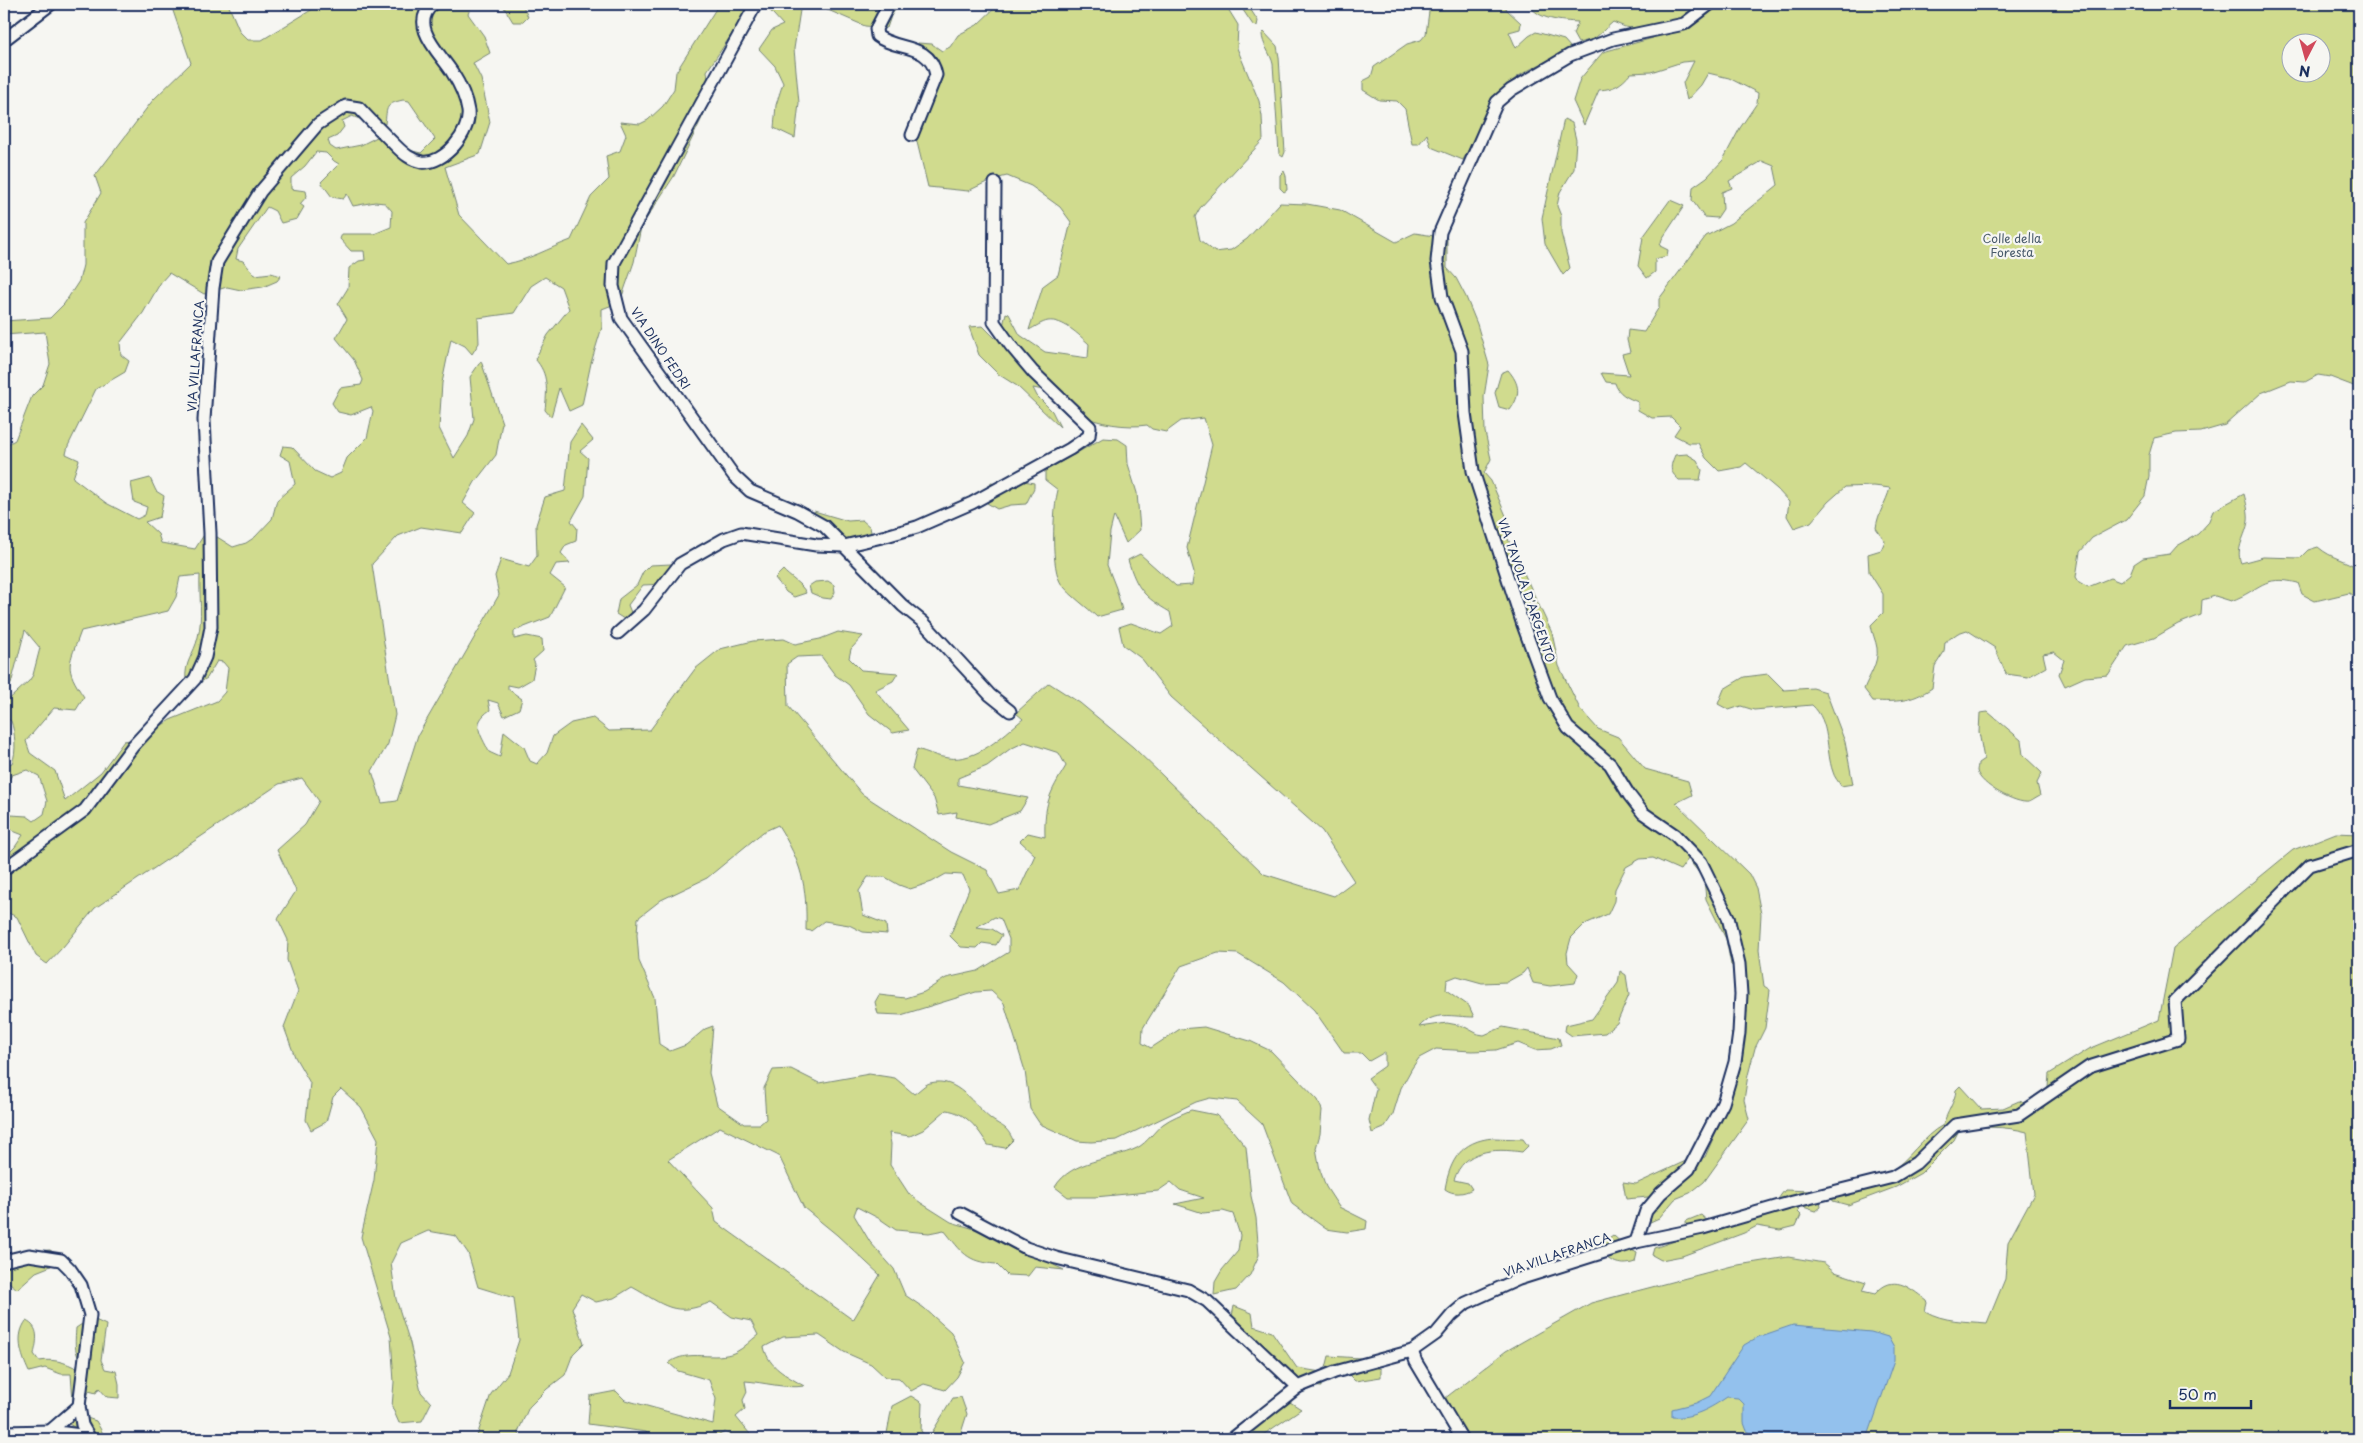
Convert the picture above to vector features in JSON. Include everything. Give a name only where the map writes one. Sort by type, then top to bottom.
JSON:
[{"type":"street","points":[[4,40],[51,4]]},
{"type":"street","name":"VIA VILLAFRANCA","points":[[4,869],[85,810],[133,746],[195,679],[206,657],[211,627],[210,533],[204,420],[212,288],[217,262],[260,192],[318,124],[346,106],[359,108],[406,156],[424,162],[445,155],[460,139],[467,128],[469,113],[466,98],[453,73],[426,37],[423,19],[425,10],[433,4]]},
{"type":"street","name":"VIA DINO FEDRI","points":[[756,4],[614,263],[613,286],[621,318],[734,476],[750,491],[797,511],[824,526],[903,606],[923,622],[990,695],[1010,711]]},
{"type":"street","points":[[889,4],[876,30],[877,36],[882,40],[918,52],[929,59],[935,67],[936,75],[912,135]]},
{"type":"street","name":"VIA TAVOLA D'ARGENTO","points":[[1636,1242],[1646,1211],[1661,1193],[1689,1169],[1723,1103],[1736,1062],[1741,994],[1739,964],[1728,917],[1701,862],[1675,835],[1643,814],[1610,764],[1568,728],[1550,698],[1523,625],[1473,471],[1466,413],[1462,351],[1442,297],[1436,261],[1440,232],[1497,102],[1511,90],[1570,56],[1613,39],[1684,24],[1710,4]]},
{"type":"street","points":[[618,633],[644,610],[680,564],[724,539],[741,533],[816,545],[844,546],[917,526],[972,503],[1070,449],[1089,436],[1090,427],[1033,372],[994,322],[995,183]]},
{"type":"street","name":"VIA VILLAFRANCA","points":[[1232,1439],[1298,1388],[1335,1372],[1412,1351],[1436,1334],[1452,1314],[1466,1303],[1519,1280],[1636,1242],[1703,1228],[1793,1202],[1893,1177],[1916,1162],[1955,1126],[2019,1115],[2089,1067],[2178,1039],[2175,1001],[2310,865],[2359,850]]},
{"type":"street","points":[[960,1213],[1026,1248],[1056,1258],[1188,1290],[1207,1301],[1298,1388]]},
{"type":"street","points":[[4,1261],[29,1255],[60,1260],[70,1269],[81,1285],[90,1315],[79,1406],[82,1425],[89,1437]]},
{"type":"street","points":[[1412,1351],[1416,1362],[1462,1439]]},
{"type":"street","points":[[50,1431],[79,1406]]},
{"type":"street","points":[[4,1432],[50,1431],[89,1437]]},
{"type":"green space","points":[[177,4],[228,4],[240,32],[248,40],[262,40],[321,4],[472,4],[468,14],[484,36],[490,53],[473,63],[481,79],[490,122],[480,154],[445,167],[459,215],[506,264],[531,257],[571,240],[591,197],[609,179],[606,156],[620,151],[626,135],[620,122],[640,124],[648,120],[663,106],[674,89],[676,72],[719,4],[752,4],[707,71],[711,99],[674,176],[641,227],[634,262],[620,302],[602,309],[602,327],[591,363],[582,405],[569,411],[559,388],[551,417],[545,410],[545,377],[535,359],[548,335],[569,309],[561,287],[545,277],[531,286],[514,313],[478,318],[479,343],[472,354],[465,346],[451,339],[442,383],[439,428],[454,458],[468,436],[474,419],[470,377],[481,361],[502,423],[496,455],[475,482],[463,503],[475,513],[462,533],[421,527],[398,536],[372,564],[395,715],[388,744],[372,771],[382,803],[397,801],[418,735],[499,595],[495,576],[501,559],[529,567],[537,556],[536,525],[545,497],[565,491],[570,442],[581,425],[593,440],[580,451],[588,458],[585,496],[571,521],[577,528],[576,541],[566,545],[561,553],[570,563],[556,564],[550,575],[565,587],[550,617],[514,631],[514,639],[527,636],[542,639],[543,651],[533,660],[535,664],[532,679],[518,687],[508,685],[508,689],[522,699],[519,709],[504,716],[498,703],[488,700],[490,710],[480,720],[479,730],[489,752],[500,757],[504,731],[524,747],[530,761],[537,764],[547,753],[553,736],[571,723],[593,718],[609,731],[650,730],[695,669],[720,649],[753,641],[784,639],[795,644],[820,639],[838,632],[863,636],[851,649],[849,658],[861,670],[898,673],[893,681],[875,690],[909,730],[893,733],[869,714],[849,685],[835,675],[821,656],[797,657],[787,664],[788,706],[862,794],[951,852],[987,870],[999,894],[1019,890],[1035,855],[1020,841],[1028,833],[1045,837],[1045,816],[1049,800],[1055,784],[1066,766],[1059,753],[1025,742],[1010,749],[987,766],[958,778],[958,785],[1028,798],[1020,811],[988,824],[956,817],[957,812],[939,815],[934,798],[912,769],[917,749],[936,756],[959,758],[979,752],[998,740],[1023,719],[1016,713],[1049,683],[1080,703],[1133,747],[1264,874],[1334,896],[1354,881],[1322,831],[1171,697],[1142,659],[1123,645],[1119,627],[1131,623],[1161,634],[1173,626],[1170,612],[1148,597],[1138,585],[1128,560],[1140,554],[1176,586],[1192,585],[1194,572],[1187,548],[1212,445],[1204,418],[1181,421],[1166,432],[1152,429],[1147,425],[1113,424],[1086,417],[1046,392],[1033,388],[1037,396],[1052,411],[1060,427],[1017,386],[998,374],[979,355],[969,327],[983,326],[995,338],[1007,341],[1003,326],[1006,313],[1009,314],[1020,335],[1045,352],[1088,358],[1089,344],[1076,332],[1059,322],[1048,321],[1029,330],[1043,286],[1058,275],[1071,222],[1060,207],[1031,186],[1007,176],[991,180],[968,191],[928,187],[916,138],[939,80],[918,43],[932,44],[942,51],[950,47],[958,35],[977,25],[999,4],[1225,4],[1238,25],[1237,48],[1259,101],[1263,140],[1200,208],[1195,217],[1200,240],[1215,252],[1231,250],[1247,239],[1280,203],[1307,204],[1340,210],[1396,242],[1415,233],[1447,238],[1447,268],[1456,278],[1466,297],[1477,324],[1489,365],[1484,397],[1485,432],[1491,459],[1484,473],[1491,481],[1510,525],[1507,537],[1552,633],[1559,666],[1580,709],[1598,729],[1618,737],[1645,769],[1688,781],[1692,795],[1676,803],[1749,874],[1756,888],[1761,914],[1759,950],[1764,986],[1770,990],[1765,1028],[1755,1048],[1748,1075],[1744,1100],[1749,1119],[1704,1182],[1690,1193],[1675,1199],[1659,1218],[1648,1223],[1636,1217],[1642,1206],[1651,1202],[1648,1197],[1626,1199],[1623,1182],[1636,1184],[1690,1159],[1705,1157],[1730,1099],[1740,1054],[1731,1033],[1744,1022],[1747,1012],[1743,973],[1731,965],[1726,939],[1706,899],[1704,879],[1688,859],[1680,870],[1653,858],[1640,859],[1626,867],[1615,889],[1614,901],[1608,914],[1585,924],[1571,938],[1567,953],[1568,963],[1578,974],[1575,983],[1550,986],[1533,983],[1527,968],[1523,973],[1507,982],[1482,983],[1457,976],[1447,980],[1446,990],[1469,1006],[1474,1017],[1437,1016],[1419,1027],[1447,1023],[1463,1026],[1484,1035],[1503,1027],[1559,1038],[1561,1045],[1551,1049],[1535,1050],[1518,1043],[1496,1050],[1436,1049],[1419,1058],[1401,1088],[1393,1114],[1384,1128],[1372,1133],[1369,1120],[1376,1089],[1368,1078],[1385,1066],[1385,1052],[1369,1061],[1361,1053],[1344,1053],[1314,1010],[1284,982],[1238,954],[1218,953],[1181,966],[1143,1028],[1142,1043],[1151,1048],[1180,1029],[1204,1027],[1250,1041],[1271,1051],[1318,1100],[1322,1110],[1320,1134],[1316,1148],[1320,1170],[1326,1187],[1339,1207],[1367,1221],[1366,1229],[1347,1232],[1326,1229],[1292,1204],[1262,1124],[1237,1101],[1210,1098],[1196,1102],[1117,1140],[1077,1141],[1040,1124],[1030,1109],[1025,1071],[1004,1003],[991,991],[976,992],[901,1015],[878,1014],[875,1002],[879,995],[905,998],[924,992],[946,978],[978,971],[1009,952],[1009,939],[1001,919],[995,917],[976,927],[992,929],[1002,935],[996,945],[982,943],[977,948],[961,947],[950,936],[969,889],[963,875],[946,874],[932,882],[910,889],[885,877],[868,877],[859,891],[863,915],[886,924],[887,934],[863,932],[849,925],[824,921],[811,931],[806,930],[804,887],[798,863],[778,825],[763,832],[707,878],[661,900],[638,918],[639,961],[655,998],[659,1044],[670,1051],[686,1045],[705,1029],[713,1026],[709,1073],[717,1105],[744,1124],[760,1124],[766,1119],[764,1088],[773,1070],[791,1069],[819,1083],[869,1074],[895,1078],[914,1094],[930,1083],[940,1082],[957,1088],[991,1119],[1006,1129],[1013,1140],[1005,1148],[988,1145],[971,1122],[960,1114],[946,1110],[923,1130],[910,1136],[889,1133],[891,1144],[890,1165],[909,1194],[951,1222],[988,1233],[1064,1270],[1035,1267],[1028,1276],[1007,1275],[996,1264],[971,1258],[960,1250],[944,1230],[929,1233],[896,1230],[857,1207],[854,1215],[870,1242],[894,1269],[905,1295],[924,1308],[951,1332],[965,1362],[957,1377],[945,1390],[924,1384],[911,1391],[899,1378],[885,1377],[871,1364],[844,1352],[819,1335],[783,1337],[764,1347],[766,1354],[774,1366],[804,1386],[782,1386],[745,1381],[747,1392],[743,1400],[745,1409],[736,1417],[754,1439],[737,1439],[725,1432],[719,1435],[718,1439],[652,1439],[646,1432],[588,1424],[590,1396],[616,1391],[625,1400],[713,1424],[716,1399],[709,1380],[678,1371],[669,1363],[685,1356],[728,1355],[739,1350],[758,1335],[751,1321],[732,1317],[711,1302],[698,1307],[678,1309],[662,1304],[632,1287],[614,1298],[596,1302],[581,1294],[572,1308],[584,1343],[573,1354],[565,1375],[529,1407],[518,1432],[522,1439],[476,1439],[491,1394],[508,1373],[519,1340],[514,1298],[478,1287],[468,1253],[456,1236],[428,1231],[401,1243],[391,1263],[396,1299],[410,1343],[421,1392],[431,1403],[422,1421],[399,1423],[392,1407],[394,1382],[391,1337],[361,1237],[374,1180],[378,1139],[361,1107],[341,1089],[333,1097],[326,1122],[311,1130],[306,1120],[310,1083],[295,1057],[284,1027],[298,991],[287,960],[288,940],[278,919],[296,891],[277,850],[305,825],[319,801],[302,778],[279,784],[95,908],[47,964],[36,956],[17,917],[4,911],[4,858],[23,835],[13,831],[5,823],[11,815],[27,816],[34,821],[44,814],[47,801],[39,776],[27,770],[12,775],[5,786],[9,796],[4,794],[4,765],[12,763],[15,748],[11,721],[4,716],[4,704],[33,675],[40,648],[25,630],[11,684],[4,691],[4,446],[15,440],[32,396],[43,385],[50,364],[45,332],[4,335],[4,321],[50,318],[64,304],[79,281],[83,265],[83,223],[101,193],[95,176],[153,100],[191,63],[172,8]],"holes":[[[403,100],[409,101],[435,139],[421,153],[408,150],[379,136],[361,145],[336,150],[330,146],[328,140],[337,136],[344,127],[342,121],[352,116],[370,123],[385,124],[388,107],[393,103]],[[316,152],[326,153],[339,164],[321,182],[332,197],[343,199],[347,194],[353,206],[375,202],[385,203],[392,211],[391,227],[374,234],[342,234],[340,239],[351,251],[364,251],[365,260],[359,261],[349,268],[348,288],[338,304],[347,319],[336,338],[354,360],[363,380],[361,385],[340,388],[332,403],[338,412],[351,415],[371,407],[373,411],[367,438],[347,458],[341,473],[330,478],[315,471],[292,447],[283,446],[280,455],[290,461],[295,484],[277,500],[272,519],[255,537],[246,543],[233,547],[214,535],[205,533],[195,549],[161,543],[158,534],[145,522],[160,517],[164,496],[156,491],[150,478],[131,483],[134,502],[147,507],[145,515],[137,519],[106,503],[73,478],[79,460],[66,454],[68,446],[96,389],[125,372],[129,361],[121,355],[120,343],[143,313],[161,282],[169,273],[204,294],[227,287],[241,290],[263,287],[277,281],[281,276],[271,273],[255,275],[243,261],[236,259],[238,249],[267,207],[275,211],[281,223],[297,219],[304,207],[300,204],[307,196],[306,191],[291,189],[291,178],[305,166]],[[200,575],[201,615],[196,643],[186,668],[186,681],[195,686],[207,678],[217,661],[223,662],[228,668],[225,692],[217,701],[170,720],[142,738],[124,741],[101,772],[65,801],[55,771],[30,753],[26,741],[54,708],[76,710],[84,697],[73,678],[70,665],[81,631],[168,611],[176,597],[180,577]],[[720,1127],[779,1156],[804,1208],[837,1235],[880,1275],[853,1320],[716,1222],[713,1208],[668,1160]]]},
{"type":"green space","points":[[502,4],[522,4],[528,17],[523,22],[513,22]]},
{"type":"green space","points":[[764,4],[801,4],[794,49],[799,103],[795,138],[774,128],[776,105],[783,83],[775,66],[759,49],[772,30],[783,25]]},
{"type":"green space","points":[[814,4],[851,4],[861,9],[868,9],[873,4],[899,4],[891,16],[887,28],[865,26]]},
{"type":"green space","points":[[1239,4],[1247,4],[1258,21],[1257,26],[1253,25]]},
{"type":"green space","points":[[1430,4],[1508,4],[1506,9],[1521,23],[1520,29],[1509,32],[1516,48],[1536,32],[1564,40],[1571,48],[1517,77],[1503,90],[1484,119],[1463,160],[1431,147],[1427,134],[1419,144],[1412,144],[1405,109],[1397,101],[1379,100],[1363,90],[1363,81],[1371,77],[1374,67],[1407,44],[1421,40],[1426,34]]},
{"type":"green space","name":"Colle della Foresta","points":[[1529,4],[2359,4],[2359,388],[2330,377],[2318,375],[2305,382],[2291,381],[2261,393],[2225,425],[2201,432],[2176,433],[2154,438],[2149,455],[2149,476],[2145,496],[2126,520],[2092,538],[2080,552],[2076,577],[2079,582],[2088,587],[2110,578],[2120,582],[2130,574],[2134,564],[2143,558],[2170,554],[2177,546],[2198,534],[2208,523],[2213,511],[2244,494],[2248,518],[2239,552],[2241,563],[2263,557],[2300,558],[2308,550],[2318,547],[2359,569],[2359,613],[2356,598],[2349,593],[2315,601],[2302,594],[2298,583],[2277,580],[2262,584],[2231,601],[2215,596],[2202,600],[2201,615],[2178,624],[2154,638],[2127,646],[2108,675],[2085,677],[2065,686],[2059,674],[2064,660],[2054,652],[2043,654],[2046,667],[2028,677],[2006,674],[1995,648],[1967,630],[1958,633],[1945,642],[1944,652],[1935,666],[1932,688],[1910,699],[1873,701],[1864,689],[1877,659],[1877,648],[1871,625],[1883,613],[1883,594],[1869,572],[1868,554],[1881,550],[1885,541],[1876,528],[1878,517],[1890,488],[1874,486],[1845,487],[1828,502],[1811,522],[1794,528],[1787,516],[1789,502],[1777,489],[1746,463],[1741,467],[1719,471],[1706,458],[1698,443],[1689,443],[1674,435],[1680,426],[1671,417],[1652,418],[1638,410],[1638,402],[1621,393],[1615,383],[1606,382],[1601,373],[1629,375],[1622,354],[1630,352],[1627,340],[1628,330],[1644,332],[1659,307],[1659,299],[1706,236],[1731,223],[1778,185],[1774,166],[1762,161],[1729,181],[1732,188],[1722,192],[1723,209],[1717,218],[1704,217],[1692,200],[1693,187],[1707,177],[1723,160],[1740,128],[1757,103],[1758,93],[1729,78],[1708,73],[1701,85],[1687,100],[1683,83],[1694,61],[1682,62],[1651,72],[1631,73],[1617,86],[1599,90],[1584,125],[1573,101],[1580,79],[1603,52],[1653,38],[1647,30],[1625,27],[1613,22],[1594,39],[1578,43],[1573,34],[1578,22],[1550,19],[1538,13]]},
{"type":"green space","points":[[1264,32],[1277,46],[1279,57],[1285,152],[1283,157],[1279,154],[1273,64],[1263,42],[1262,34]]},
{"type":"green space","points":[[1564,119],[1572,123],[1576,140],[1574,169],[1560,192],[1557,206],[1561,216],[1561,233],[1570,268],[1563,275],[1545,244],[1542,218]]},
{"type":"green space","points":[[1284,171],[1287,190],[1284,192],[1280,188],[1280,175]]},
{"type":"green space","points":[[1670,200],[1684,206],[1662,239],[1660,246],[1668,250],[1667,256],[1655,259],[1655,272],[1647,278],[1638,266],[1643,237]]},
{"type":"green space","points":[[1508,370],[1515,380],[1518,390],[1514,405],[1510,410],[1499,407],[1495,393],[1501,373]]},
{"type":"green space","points":[[1103,438],[1118,439],[1127,445],[1128,464],[1137,493],[1140,530],[1126,543],[1114,516],[1110,532],[1107,565],[1122,610],[1097,617],[1062,585],[1058,577],[1054,539],[1058,490],[1045,480],[1045,471]]},
{"type":"green space","points":[[1687,454],[1697,460],[1702,470],[1700,480],[1679,480],[1673,474],[1671,466],[1675,455]]},
{"type":"green space","points":[[1019,480],[1034,483],[1034,488],[1026,504],[1011,505],[997,509],[987,503],[991,483],[1012,487]]},
{"type":"green space","points":[[814,511],[848,521],[862,520],[870,527],[871,532],[865,542],[851,544],[832,525],[815,520]]},
{"type":"green space","points":[[671,564],[675,566],[664,584],[643,585],[628,605],[632,615],[624,619],[616,614],[619,599],[637,585],[643,572],[650,565]]},
{"type":"green space","points":[[783,570],[806,593],[794,597],[786,592],[775,578]]},
{"type":"green space","points":[[828,581],[834,585],[835,592],[831,599],[811,593],[809,586],[815,582]]},
{"type":"green space","points":[[1768,674],[1784,690],[1813,688],[1826,692],[1845,742],[1853,784],[1841,786],[1834,776],[1825,728],[1818,712],[1812,705],[1754,710],[1741,706],[1729,710],[1718,704],[1724,689],[1744,677]]},
{"type":"green space","points":[[1988,712],[2021,740],[2023,755],[2042,773],[2037,783],[2040,796],[2030,802],[2016,800],[1999,793],[1985,782],[1977,771],[1978,763],[1984,759],[1979,732],[1980,713]]},
{"type":"green space","points":[[2336,833],[2359,834],[2359,1439],[1467,1439],[1444,1399],[1506,1351],[1591,1303],[1732,1266],[1788,1257],[1824,1263],[1835,1272],[1866,1282],[1862,1291],[1875,1294],[1888,1284],[1901,1284],[1926,1300],[1925,1311],[1932,1315],[1955,1320],[1987,1323],[2005,1279],[2008,1242],[2034,1194],[2027,1132],[1993,1127],[1959,1130],[1954,1140],[1921,1173],[1896,1187],[1848,1205],[1833,1201],[1831,1192],[1846,1185],[1883,1174],[1897,1167],[1928,1136],[1943,1125],[1956,1090],[1960,1086],[1981,1109],[2003,1108],[2019,1101],[2043,1109],[2047,1099],[2049,1074],[2089,1049],[2159,1020],[2173,948],[2293,850]]},
{"type":"green space","points":[[1620,971],[1626,975],[1629,995],[1617,1023],[1605,1033],[1572,1036],[1565,1031],[1566,1025],[1592,1019],[1618,983]]},
{"type":"green space","points":[[1191,1110],[1216,1115],[1246,1147],[1251,1196],[1256,1218],[1259,1255],[1250,1275],[1236,1290],[1214,1295],[1215,1282],[1222,1270],[1238,1251],[1240,1235],[1233,1214],[1223,1211],[1203,1213],[1175,1204],[1204,1198],[1180,1190],[1171,1182],[1158,1191],[1095,1197],[1068,1197],[1055,1187],[1062,1178],[1081,1166],[1137,1148],[1163,1124]]},
{"type":"green space","points":[[1493,1138],[1523,1139],[1528,1146],[1522,1152],[1501,1150],[1473,1156],[1465,1162],[1454,1180],[1468,1183],[1472,1189],[1459,1193],[1445,1189],[1450,1169],[1459,1154],[1473,1143]]},
{"type":"green space","points":[[1785,1190],[1812,1191],[1819,1194],[1821,1207],[1816,1211],[1800,1206],[1798,1212],[1801,1215],[1796,1226],[1780,1230],[1757,1226],[1744,1233],[1682,1256],[1661,1260],[1652,1255],[1654,1248],[1687,1237],[1686,1221],[1701,1215],[1712,1225],[1733,1223],[1727,1215],[1751,1207],[1763,1217],[1771,1211]]},
{"type":"green space","points":[[1613,1235],[1626,1247],[1637,1253],[1635,1262],[1624,1264],[1613,1262],[1596,1247]]},
{"type":"green space","points":[[50,1250],[59,1256],[51,1266],[36,1272],[17,1289],[4,1278],[4,1253]]},
{"type":"green space","points":[[1234,1306],[1252,1313],[1254,1326],[1272,1332],[1297,1368],[1321,1372],[1321,1387],[1302,1385],[1231,1321]]},
{"type":"green space","points":[[91,1318],[106,1325],[101,1360],[105,1369],[116,1371],[119,1384],[119,1398],[107,1397],[99,1388],[96,1393],[89,1391],[86,1401],[73,1401],[71,1374],[61,1374],[45,1368],[29,1372],[20,1346],[21,1333],[26,1321],[34,1327],[36,1339],[34,1354],[39,1361],[52,1360],[63,1362],[85,1373],[86,1367],[79,1358],[76,1349],[76,1328]]},
{"type":"green space","points":[[1329,1356],[1360,1358],[1372,1366],[1381,1369],[1381,1377],[1355,1381],[1346,1372],[1326,1368]]},
{"type":"green space","points":[[911,1396],[922,1403],[921,1431],[928,1439],[886,1439],[892,1406]]},
{"type":"green space","points":[[961,1397],[967,1414],[959,1439],[928,1439],[953,1398]]},
{"type":"green space","points":[[1290,1402],[1301,1409],[1257,1439],[1218,1439],[1237,1434],[1278,1404]]},
{"type":"green space","points":[[78,1415],[96,1421],[106,1439],[93,1439],[69,1424],[71,1416]]},
{"type":"water","points":[[1793,1325],[1871,1332],[1888,1337],[1894,1348],[1894,1361],[1867,1439],[1763,1439],[1747,1431],[1744,1423],[1744,1404],[1738,1398],[1727,1397],[1708,1409],[1687,1416],[1672,1417],[1672,1409],[1696,1403],[1710,1396],[1744,1345],[1758,1337]]}]
